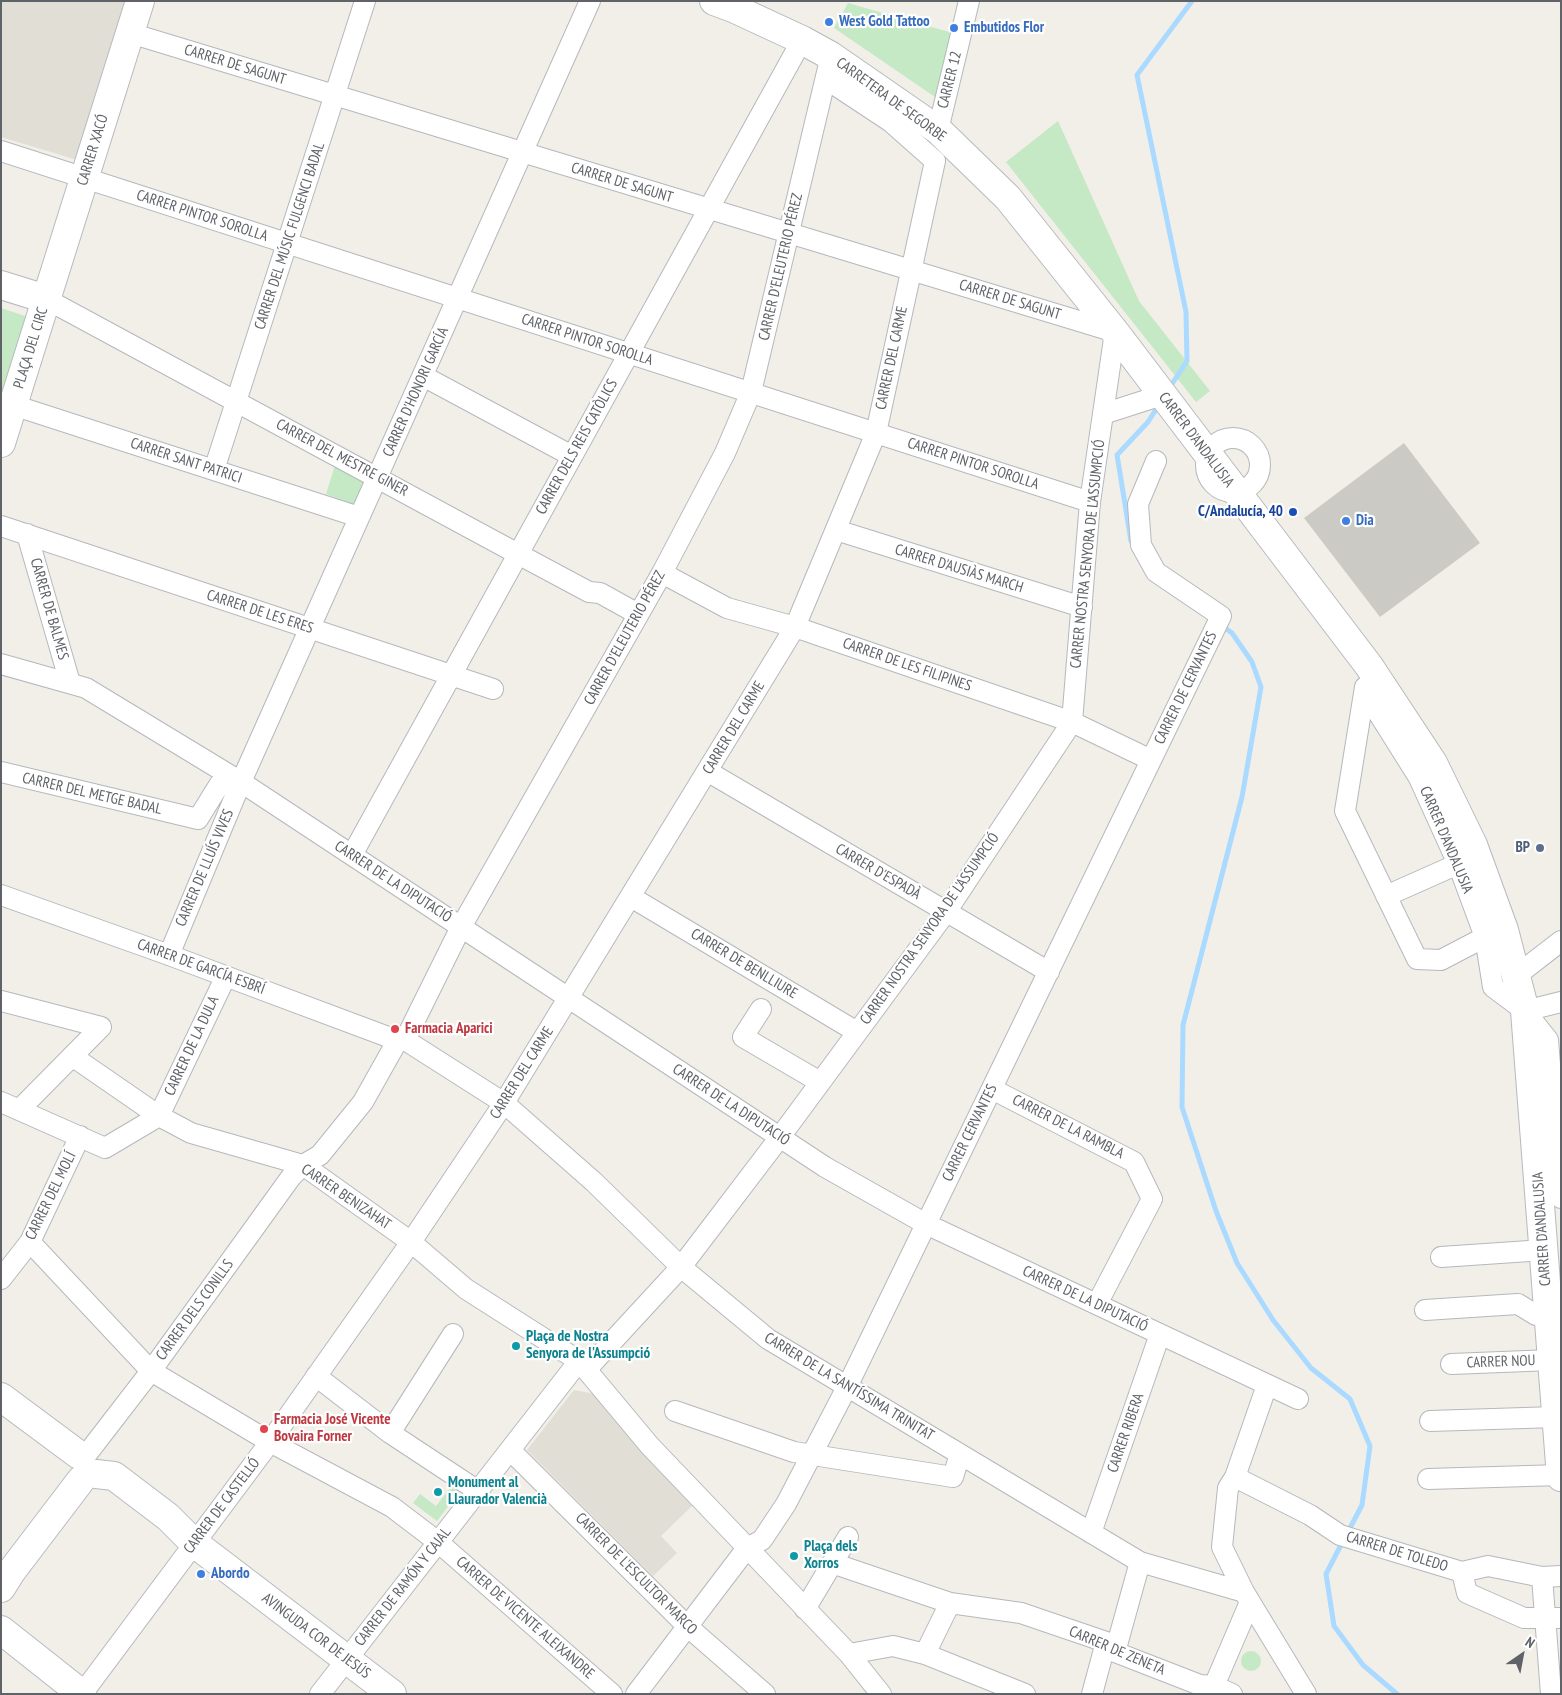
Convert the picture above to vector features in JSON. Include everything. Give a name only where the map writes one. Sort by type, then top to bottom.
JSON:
[{"type":"street","name":"CARRER XACÓ","points":[[46,299],[140,1]]},
{"type":"street","name":"CARRER DEL MÚSIC FULGENCI BADAL","points":[[214,470],[365,1]]},
{"type":"street","name":"CARRER D'HONORI GARCÍA","points":[[241,782],[590,1]]},
{"type":"street","name":"CARRER 12","points":[[938,130],[969,1]]},
{"type":"street","name":"CARRETERA DE SEGORBE","points":[[727,3],[802,40],[828,68],[935,161]]},
{"type":"street","name":"CARRER DE SAGUNT","points":[[130,33],[1114,332]]},
{"type":"street","name":"CARRER DELS REIS CATÒLICS","points":[[352,855],[802,40]]},
{"type":"street","name":"CARRETERA DE SEGORBE","points":[[828,68],[938,130],[1008,198],[1114,332]]},
{"type":"street","name":"CARRER D'ELEUTERIO PÉREZ","points":[[303,1165],[320,1155],[363,1102],[395,1045],[409,1032],[461,926],[662,573],[725,453],[751,392],[828,68]]},
{"type":"street","name":"CARRER PINTOR SOROLLA","points":[[1,151],[1090,502]]},
{"type":"street","name":"CARRER DEL CARME","points":[[411,1242],[504,1103],[795,627],[876,433],[935,161]]},
{"type":"street","name":"PLAÇA DEL CIRC","points":[[1,285],[46,299],[1,443]]},
{"type":"street","name":"CARRER DEL MESTRE GINER","points":[[46,299],[589,592],[600,593],[638,614]]},
{"type":"street","name":"CARRER D'ANDALUSIA","points":[[1114,332],[1236,492],[1367,679],[1433,762],[1472,845],[1504,930],[1525,1011],[1561,1476]]},
{"type":"street","name":"CARRER NOSTRA SENYORA DE L'ASSUMPCIÓ","points":[[582,1365],[680,1267],[780,1137],[946,912],[1072,722],[1090,502],[1114,332]]},
{"type":"street","points":[[423,376],[572,456]]},
{"type":"street","points":[[1103,414],[1162,395]]},
{"type":"street","name":"CARRER SANT PATRICI","points":[[13,405],[359,517]]},
{"type":"street","points":[[1207,455],[1213,445],[1229,438],[1245,441],[1252,446],[1260,461],[1257,478],[1251,486],[1236,492]]},
{"type":"street","name":"CARRER DE CERVANTES","points":[[1152,760],[1222,616],[1156,572],[1141,545],[1138,504],[1156,461]]},
{"type":"street","name":"CARRER DE LES ERES","points":[[1,526],[493,689]]},
{"type":"street","name":"CARRER D'AUSIÀS MARCH","points":[[836,530],[1082,607]]},
{"type":"street","name":"CARRER DE BALMES","points":[[27,534],[70,683]]},
{"type":"street","name":"CARRER DE LES FILIPINES","points":[[662,573],[727,608],[795,627],[1072,722],[1152,760]]},
{"type":"street","name":"CARRER DE LA DIPUTACIÓ","points":[[1,664],[86,688],[196,754],[461,926],[825,1167],[926,1224],[1298,1399]]},
{"type":"street","name":"CARRER D'ANDALUSIA","points":[[1367,679],[1419,778],[1458,864],[1485,937],[1493,987],[1525,1011],[1548,1040],[1561,1198]]},
{"type":"street","points":[[1367,679],[1345,811],[1417,959],[1441,960],[1485,937]]},
{"type":"street","name":"CARRER CERVANTES","points":[[747,1548],[762,1540],[786,1504],[847,1387],[1152,760]]},
{"type":"street","name":"CARRER DEL METGE BADAL","points":[[1,772],[198,819],[219,785],[241,782]]},
{"type":"street","name":"CARRER D'ESPADÀ","points":[[707,772],[1049,972]]},
{"type":"street","name":"CARRER DE LLUÍS VIVES","points":[[169,955],[241,782]]},
{"type":"street","points":[[1386,896],[1458,864]]},
{"type":"street","name":"CARRER DE GARCÍA ESBRÍ","points":[[1,894],[401,1040]]},
{"type":"street","name":"CARRER DE BENLLIURE","points":[[631,896],[857,1032]]},
{"type":"street","points":[[1517,975],[1561,941]]},
{"type":"street","name":"CARRER DE LA DULA","points":[[159,1116],[226,976]]},
{"type":"street","points":[[1,1001],[101,1027],[72,1056],[10,1106],[106,1148],[159,1116]]},
{"type":"street","points":[[1525,1011],[1561,1002]]},
{"type":"street","points":[[761,1009],[742,1037],[820,1082]]},
{"type":"street","name":"CARRER DE LA SANTÍSSIMA TRINITAT","points":[[401,1040],[504,1103],[594,1182],[680,1267],[768,1339],[1140,1562],[1247,1597]]},
{"type":"street","name":"CARRER BENIZAHAT","points":[[72,1056],[159,1116],[191,1133],[303,1165],[411,1242]]},
{"type":"street","name":"CARRER DE LA RAMBLA","points":[[992,1089],[1134,1162],[1152,1199],[1097,1304]]},
{"type":"street","name":"CARRER DEL MOLÍ","points":[[1,1279],[30,1242],[80,1136]]},
{"type":"street","name":"CARRER DELS CONILLS","points":[[83,1466],[285,1185],[303,1165]]},
{"type":"street","name":"CARRER DE VICENTE ALEIXANDRE","points":[[30,1242],[152,1371],[270,1442],[392,1507],[438,1542],[612,1694]]},
{"type":"street","points":[[411,1242],[466,1288],[582,1365],[614,1400],[650,1446],[849,1654],[881,1694]]},
{"type":"street","name":"CARRER DE CASTELLÓ","points":[[82,1694],[270,1442],[411,1242]]},
{"type":"street","points":[[1441,1257],[1544,1250]]},
{"type":"street","points":[[1426,1310],[1518,1304],[1536,1315],[1548,1314]]},
{"type":"street","points":[[390,1433],[453,1334]]},
{"type":"street","name":"CARRER RIBERA","points":[[1091,1533],[1160,1334]]},
{"type":"street","name":"CARRER NOU","points":[[1451,1364],[1552,1360]]},
{"type":"street","name":"CARRER DE RAMÓN Y CAJAL","points":[[320,1694],[510,1450],[556,1382],[582,1365]]},
{"type":"street","points":[[316,1376],[390,1433],[478,1491]]},
{"type":"street","points":[[1268,1385],[1235,1476],[1228,1488],[1222,1547],[1247,1597],[1306,1694]]},
{"type":"street","name":"AVINGUDA COR DE JESÚS","points":[[1,1397],[83,1466],[114,1476],[168,1517],[194,1543],[392,1694]]},
{"type":"street","points":[[675,1410],[794,1452],[953,1477],[960,1454]]},
{"type":"street","points":[[1430,1421],[1556,1417]]},
{"type":"street","name":"CARRER DE L'ESCULTOR MARCO","points":[[510,1450],[687,1626],[765,1694]]},
{"type":"street","points":[[1,1559],[60,1480],[83,1466]]},
{"type":"street","points":[[1,1588],[83,1466]]},
{"type":"street","name":"CARRER DE TOLEDO","points":[[1235,1476],[1310,1515],[1340,1535],[1462,1572],[1488,1566],[1551,1577]]},
{"type":"street","points":[[1428,1479],[1561,1476]]},
{"type":"street","points":[[810,1615],[832,1563],[848,1537]]},
{"type":"street","points":[[636,1694],[747,1548]]},
{"type":"street","points":[[1092,1694],[1140,1562]]},
{"type":"street","name":"CARRER DE ZENETA","points":[[832,1563],[950,1603],[1021,1613],[1110,1647],[1204,1688],[1232,1694]]},
{"type":"street","points":[[1462,1572],[1467,1593],[1524,1618],[1553,1618]]},
{"type":"street","points":[[1551,1577],[1554,1689]]},
{"type":"street","points":[[1204,1688],[1247,1597]]},
{"type":"street","points":[[925,1654],[950,1603]]},
{"type":"street","points":[[1,1630],[82,1694]]},
{"type":"street","points":[[849,1654],[893,1646],[925,1654],[1025,1694]]},
{"type":"shaded area","points":[[1,1],[128,1],[77,160],[1,137]]},
{"type":"shaded area","points":[[574,1390],[595,1394],[693,1505],[661,1536],[677,1553],[653,1576],[527,1450]]},
{"type":"green space","points":[[848,3],[956,34],[938,99],[834,28]]},
{"type":"green space","points":[[1058,121],[1139,301],[1210,391],[1196,402],[1006,162]]},
{"type":"green space","points":[[1,308],[28,317],[1,398]]},
{"type":"green space","points":[[336,462],[365,478],[354,505],[326,494]]},
{"type":"green space","points":[[454,1483],[461,1489],[437,1521],[413,1503],[420,1494],[436,1506]]},
{"type":"green space","points":[[1251,1651],[1258,1654],[1261,1661],[1258,1668],[1251,1671],[1244,1668],[1241,1661],[1244,1654]]},
{"type":"building","points":[[1404,443],[1480,543],[1380,617],[1304,518]]},
{"type":"waterway","points":[[1168,390],[1187,361],[1186,312],[1137,75],[1192,1]]},
{"type":"waterway","points":[[1135,546],[1131,541],[1117,455],[1148,422],[1160,403]]},
{"type":"waterway","points":[[1221,625],[1232,633],[1252,662],[1261,687],[1242,797],[1183,1025],[1182,1107],[1216,1211],[1237,1263],[1273,1320],[1311,1368],[1350,1399],[1370,1446],[1362,1505],[1348,1532]]},
{"type":"waterway","points":[[1343,1541],[1326,1574],[1334,1626],[1363,1665],[1397,1694]]},
{"type":"place","name":"West Gold Tattoo","points":[[829,22]]},
{"type":"place","name":"Embutidos Flor","points":[[954,28]]},
{"type":"place","name":"C/Andalucía, 40","points":[[1293,512]]},
{"type":"place","name":"Dia","points":[[1346,521]]},
{"type":"place","name":"BP","points":[[1540,848]]},
{"type":"place","name":"Farmacia Aparici","points":[[395,1029]]},
{"type":"place","name":"Plaça de Nostra Senyora de l'Assumpció","points":[[516,1346]]},
{"type":"place","name":"Farmacia José Vicente Bovaira Forner","points":[[264,1429]]},
{"type":"place","name":"Monument al Llaurador Valencià","points":[[438,1492]]},
{"type":"place","name":"Plaça dels Xorros","points":[[794,1556]]},
{"type":"place","name":"Abordo","points":[[201,1574]]}]
